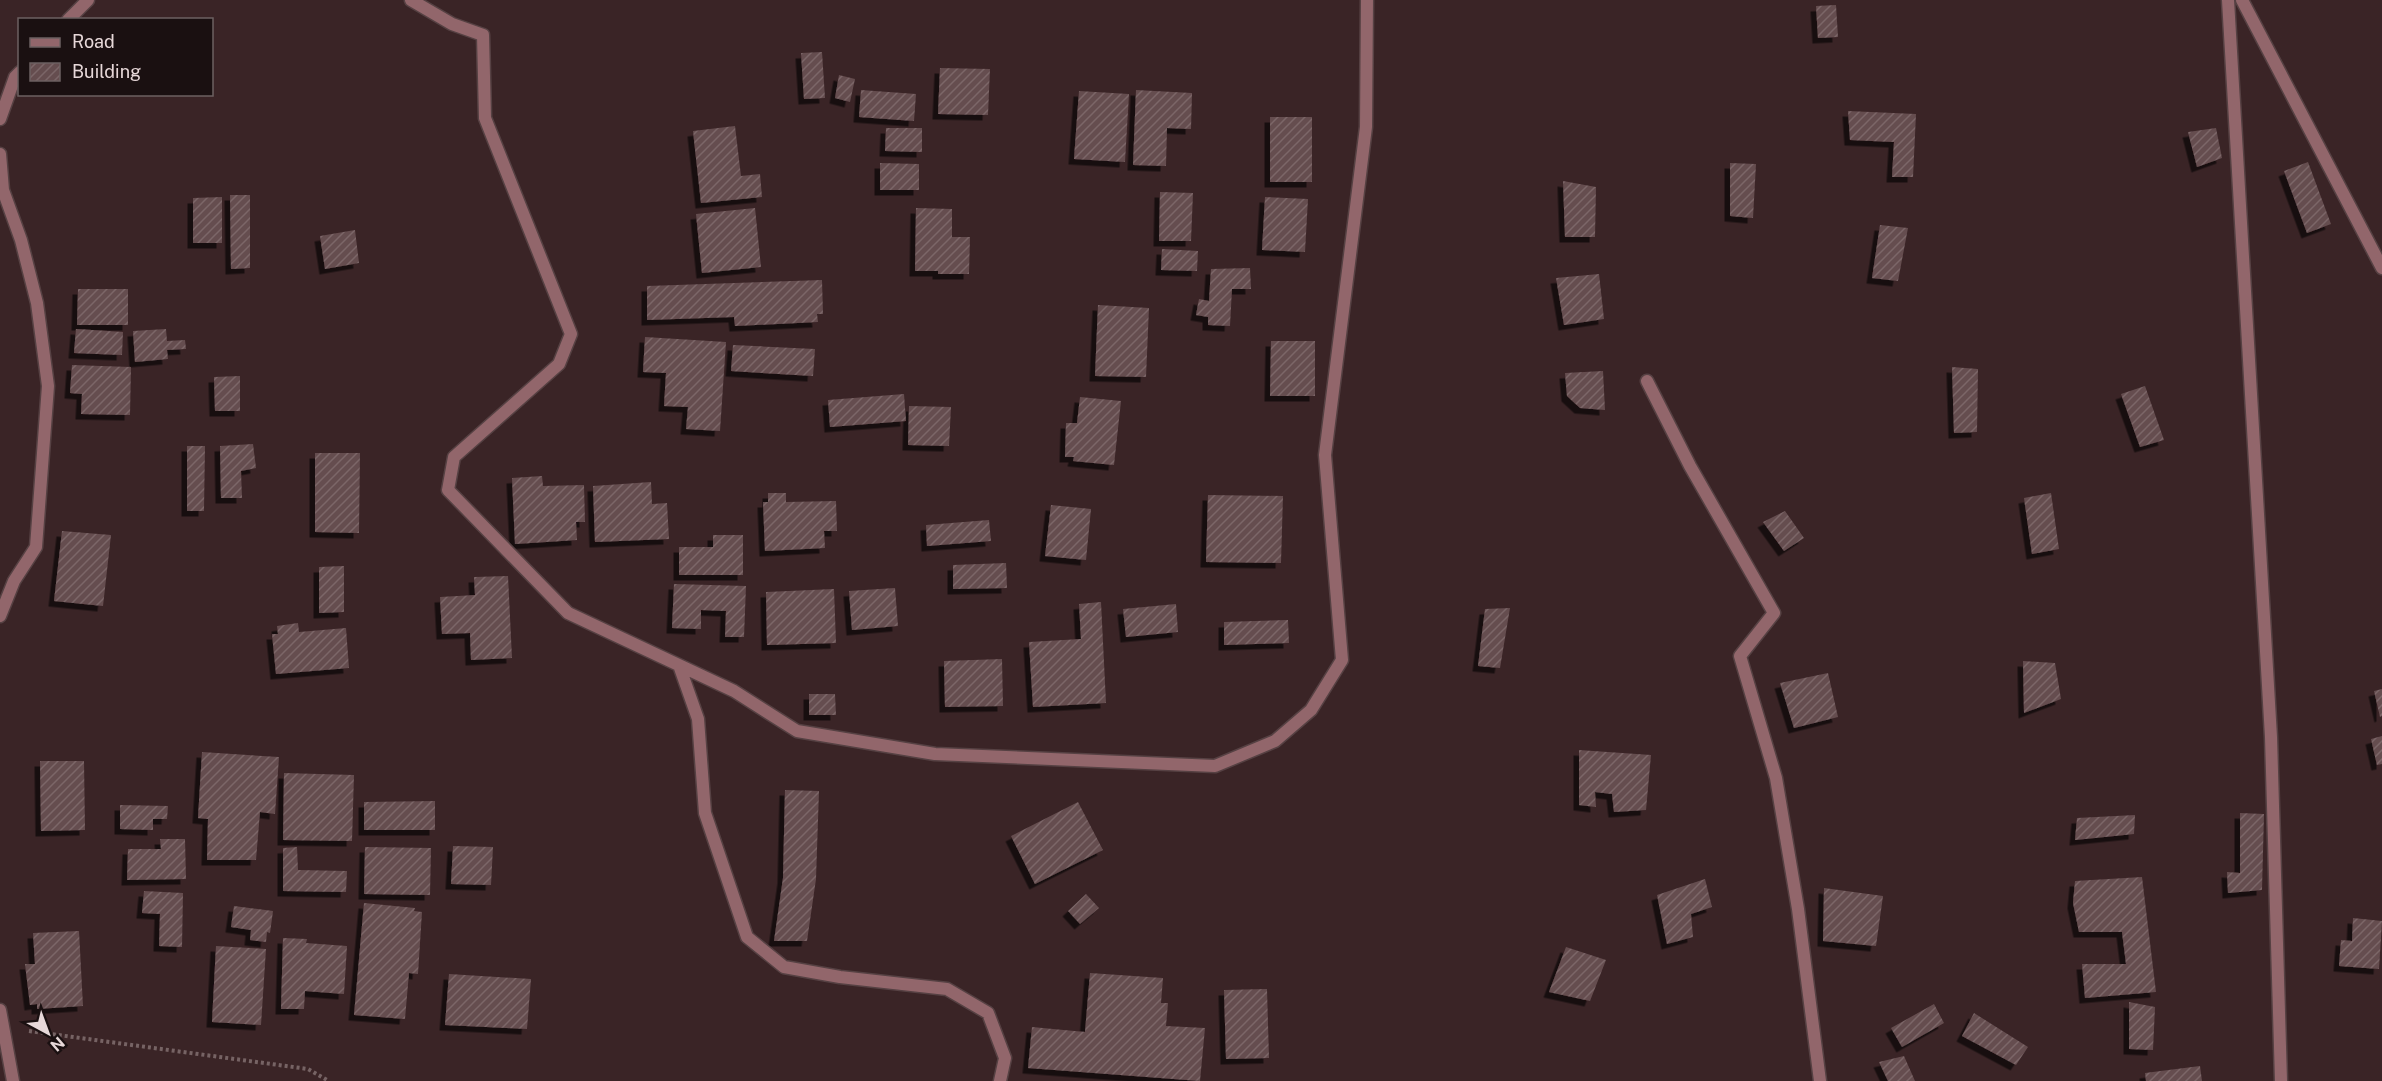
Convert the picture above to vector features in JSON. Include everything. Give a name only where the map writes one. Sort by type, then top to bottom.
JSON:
[{"type":"street","points":[[411,0],[452,24],[483,35],[485,118],[571,334],[559,364],[454,457],[448,490],[568,613],[680,668],[734,691],[797,731],[935,754],[1215,766],[1275,741],[1311,710],[1342,660],[1325,455],[1366,127],[1367,0]]},
{"type":"street","points":[[2228,0],[2271,737],[2281,1081]]},
{"type":"street","points":[[2242,0],[2382,268]]},
{"type":"street","points":[[70,18],[84,2]]},
{"type":"street","points":[[0,119],[18,74]]},
{"type":"street","points":[[0,154],[3,190],[21,240],[37,303],[48,386],[36,547],[14,581],[0,616]]},
{"type":"street","points":[[1647,381],[1690,466],[1774,613],[1740,656],[1776,778],[1798,909],[1820,1081]]},
{"type":"street","points":[[680,668],[698,719],[705,813],[747,937],[784,967],[840,977],[946,989],[988,1013],[1005,1058],[1000,1081]]},
{"type":"street","points":[[0,1010],[13,1081]]},
{"type":"path","points":[[4,1027],[308,1070],[329,1081]]},
{"type":"building","points":[[1836,5],[1838,37],[1818,38],[1816,6]]},
{"type":"building","points":[[822,52],[825,98],[804,99],[801,53]]},
{"type":"building","points":[[940,68],[990,69],[988,115],[938,114]]},
{"type":"building","points":[[839,75],[855,79],[850,102],[835,98]]},
{"type":"building","points":[[861,90],[916,94],[914,121],[859,117]]},
{"type":"building","points":[[1136,90],[1192,93],[1191,129],[1167,128],[1166,166],[1133,165]]},
{"type":"building","points":[[1079,91],[1129,94],[1125,162],[1074,159]]},
{"type":"building","points":[[1848,111],[1916,114],[1913,177],[1892,177],[1894,142],[1850,140]]},
{"type":"building","points":[[1270,117],[1312,117],[1312,182],[1270,182]]},
{"type":"building","points":[[735,126],[741,176],[760,174],[762,197],[701,203],[693,131]]},
{"type":"building","points":[[886,128],[922,128],[922,152],[885,151]]},
{"type":"building","points":[[2216,128],[2222,158],[2197,167],[2188,132]]},
{"type":"building","points":[[2308,162],[2331,224],[2307,233],[2284,171]]},
{"type":"building","points":[[880,163],[919,164],[919,190],[880,190]]},
{"type":"building","points":[[1730,163],[1756,164],[1753,218],[1730,216]]},
{"type":"building","points":[[1563,181],[1596,187],[1595,237],[1565,237]]},
{"type":"building","points":[[1160,192],[1193,193],[1191,241],[1159,241]]},
{"type":"building","points":[[230,195],[250,195],[250,268],[231,269]]},
{"type":"building","points":[[222,197],[222,243],[193,243],[193,198]]},
{"type":"building","points":[[1265,197],[1308,199],[1305,252],[1262,250]]},
{"type":"building","points":[[755,208],[761,267],[702,273],[696,214]]},
{"type":"building","points":[[916,208],[952,209],[952,237],[970,237],[969,274],[915,271]]},
{"type":"building","points":[[1880,225],[1908,228],[1898,281],[1872,278]]},
{"type":"building","points":[[355,230],[359,263],[325,269],[320,236]]},
{"type":"building","points":[[1162,249],[1198,251],[1197,271],[1161,270]]},
{"type":"building","points":[[1250,268],[1251,289],[1232,289],[1230,326],[1208,325],[1208,317],[1196,315],[1199,299],[1209,301],[1211,269]]},
{"type":"building","points":[[1599,274],[1604,319],[1564,325],[1556,278]]},
{"type":"building","points":[[822,280],[823,314],[817,314],[818,322],[735,326],[734,317],[647,320],[647,286]]},
{"type":"building","points":[[78,289],[128,289],[128,325],[77,325]]},
{"type":"building","points":[[1098,305],[1149,308],[1146,377],[1095,376]]},
{"type":"building","points":[[76,329],[123,332],[122,355],[74,353]]},
{"type":"building","points":[[166,329],[167,341],[185,340],[186,349],[167,350],[168,359],[135,362],[133,331]]},
{"type":"building","points":[[645,337],[726,342],[720,431],[686,429],[688,407],[664,406],[666,373],[643,372]]},
{"type":"building","points":[[1271,341],[1315,341],[1315,396],[1270,396]]},
{"type":"building","points":[[733,345],[815,349],[813,376],[731,371]]},
{"type":"building","points":[[72,365],[131,367],[130,415],[81,414],[82,394],[70,393]]},
{"type":"building","points":[[1952,367],[1978,369],[1977,432],[1954,433]]},
{"type":"building","points":[[1603,371],[1605,410],[1580,408],[1567,396],[1565,373]]},
{"type":"building","points":[[240,376],[240,411],[215,411],[214,377]]},
{"type":"building","points":[[2145,386],[2164,440],[2140,447],[2121,394]]},
{"type":"building","points":[[904,394],[906,421],[830,427],[828,400]]},
{"type":"building","points":[[1080,397],[1121,401],[1114,465],[1073,461],[1074,457],[1065,457],[1066,423],[1077,423]]},
{"type":"building","points":[[909,406],[951,407],[949,446],[908,445]]},
{"type":"building","points":[[253,444],[256,468],[241,471],[242,498],[221,498],[220,446]]},
{"type":"building","points":[[187,446],[205,446],[204,511],[187,511]]},
{"type":"building","points":[[315,453],[360,453],[359,533],[315,532]]},
{"type":"building","points":[[542,476],[543,486],[584,485],[585,522],[576,522],[577,540],[515,544],[512,478]]},
{"type":"building","points":[[651,482],[652,504],[667,503],[669,539],[595,542],[593,486]]},
{"type":"building","points":[[768,493],[786,493],[786,502],[836,501],[837,531],[824,531],[825,548],[765,551],[763,502],[768,502]]},
{"type":"building","points":[[2051,493],[2059,549],[2032,554],[2024,498]]},
{"type":"building","points":[[1208,495],[1283,496],[1281,563],[1206,562]]},
{"type":"building","points":[[1051,505],[1091,509],[1086,560],[1045,556]]},
{"type":"building","points":[[1785,511],[1804,538],[1784,551],[1763,522]]},
{"type":"building","points":[[989,520],[991,541],[927,546],[926,525]]},
{"type":"building","points":[[62,531],[111,535],[103,606],[54,601]]},
{"type":"building","points":[[713,535],[743,535],[743,575],[679,575],[679,547],[713,547]]},
{"type":"building","points":[[1006,563],[1007,588],[953,589],[953,565]]},
{"type":"building","points":[[344,566],[344,612],[319,613],[319,567]]},
{"type":"building","points":[[508,576],[512,658],[471,660],[470,633],[442,634],[440,597],[475,595],[474,577]]},
{"type":"building","points":[[674,584],[746,586],[744,637],[725,637],[726,611],[701,610],[701,629],[672,628]]},
{"type":"building","points":[[895,588],[898,626],[852,630],[849,591]]},
{"type":"building","points":[[834,589],[836,643],[767,645],[766,592]]},
{"type":"building","points":[[1101,602],[1106,703],[1033,707],[1029,642],[1081,639],[1079,604]]},
{"type":"building","points":[[1176,604],[1178,632],[1126,637],[1123,609]]},
{"type":"building","points":[[1510,608],[1500,668],[1478,666],[1485,609]]},
{"type":"building","points":[[1288,620],[1289,643],[1224,645],[1224,622]]},
{"type":"building","points":[[298,623],[299,632],[346,628],[349,668],[276,674],[272,634],[278,634],[277,626]]},
{"type":"building","points":[[1002,659],[1003,706],[945,707],[944,661]]},
{"type":"building","points":[[2023,661],[2055,663],[2061,699],[2024,713]]},
{"type":"building","points":[[1828,673],[1838,717],[1794,728],[1780,683]]},
{"type":"building","points":[[2382,689],[2382,716],[2380,717],[2374,691]]},
{"type":"building","points":[[809,694],[835,694],[836,715],[809,715]]},
{"type":"building","points":[[2382,736],[2382,764],[2377,765],[2371,739]]},
{"type":"building","points":[[1579,750],[1651,755],[1646,810],[1614,812],[1612,794],[1595,792],[1596,807],[1579,805]]},
{"type":"building","points":[[202,752],[279,757],[275,814],[260,812],[256,860],[207,860],[208,819],[198,818]]},
{"type":"building","points":[[40,761],[84,761],[85,830],[41,831]]},
{"type":"building","points":[[284,773],[354,775],[352,841],[283,840]]},
{"type":"building","points":[[785,790],[819,791],[816,879],[807,941],[774,941],[783,878]]},
{"type":"building","points":[[435,801],[435,830],[364,830],[364,802]]},
{"type":"building","points":[[1078,802],[1103,850],[1035,884],[1011,836]]},
{"type":"building","points":[[120,805],[168,806],[167,819],[153,819],[153,830],[120,829]]},
{"type":"building","points":[[2240,813],[2264,814],[2262,890],[2228,893],[2227,872],[2240,873]]},
{"type":"building","points":[[2135,815],[2134,834],[2075,840],[2077,818]]},
{"type":"building","points":[[160,839],[185,839],[186,879],[127,880],[128,849],[161,849]]},
{"type":"building","points":[[453,846],[493,847],[491,885],[451,884]]},
{"type":"building","points":[[297,847],[298,870],[347,871],[346,892],[283,891],[283,848]]},
{"type":"building","points":[[365,847],[431,848],[430,895],[364,894]]},
{"type":"building","points":[[2142,877],[2156,992],[2085,998],[2082,964],[2126,964],[2122,932],[2079,932],[2073,903],[2075,881]]},
{"type":"building","points":[[1705,879],[1712,907],[1691,914],[1693,937],[1667,944],[1657,895]]},
{"type":"building","points":[[1824,888],[1883,896],[1876,946],[1823,941]]},
{"type":"building","points":[[144,891],[183,893],[182,947],[159,946],[160,914],[142,913]]},
{"type":"building","points":[[1086,894],[1099,908],[1080,924],[1068,911]]},
{"type":"building","points":[[364,903],[415,908],[414,911],[422,912],[418,974],[409,973],[405,1019],[354,1015]]},
{"type":"building","points":[[234,906],[273,911],[270,933],[267,932],[266,942],[250,940],[251,930],[231,927]]},
{"type":"building","points":[[2353,918],[2382,921],[2379,969],[2339,966],[2341,940],[2352,941]]},
{"type":"building","points":[[79,931],[83,1006],[37,1009],[37,1004],[30,1005],[25,964],[35,964],[33,933]]},
{"type":"building","points":[[283,938],[307,939],[306,943],[347,946],[344,994],[305,991],[304,1009],[281,1009]]},
{"type":"building","points":[[216,946],[266,949],[261,1025],[212,1022]]},
{"type":"building","points":[[1566,947],[1606,960],[1590,1001],[1549,992]]},
{"type":"building","points":[[1090,973],[1163,978],[1161,1003],[1168,1003],[1166,1026],[1205,1028],[1200,1081],[1028,1068],[1032,1027],[1085,1032]]},
{"type":"building","points":[[449,974],[531,979],[527,1029],[445,1025]]},
{"type":"building","points":[[1267,989],[1269,1058],[1226,1059],[1224,990]]},
{"type":"building","points":[[2129,1002],[2155,1007],[2153,1050],[2129,1049]]},
{"type":"building","points":[[1934,1004],[1944,1023],[1902,1047],[1891,1028]]},
{"type":"building","points":[[1974,1013],[2028,1047],[2016,1065],[1962,1036]]},
{"type":"building","points":[[1904,1056],[1915,1081],[1888,1081],[1879,1062]]},
{"type":"building","points":[[2200,1066],[2202,1081],[2146,1081],[2145,1073]]}]
